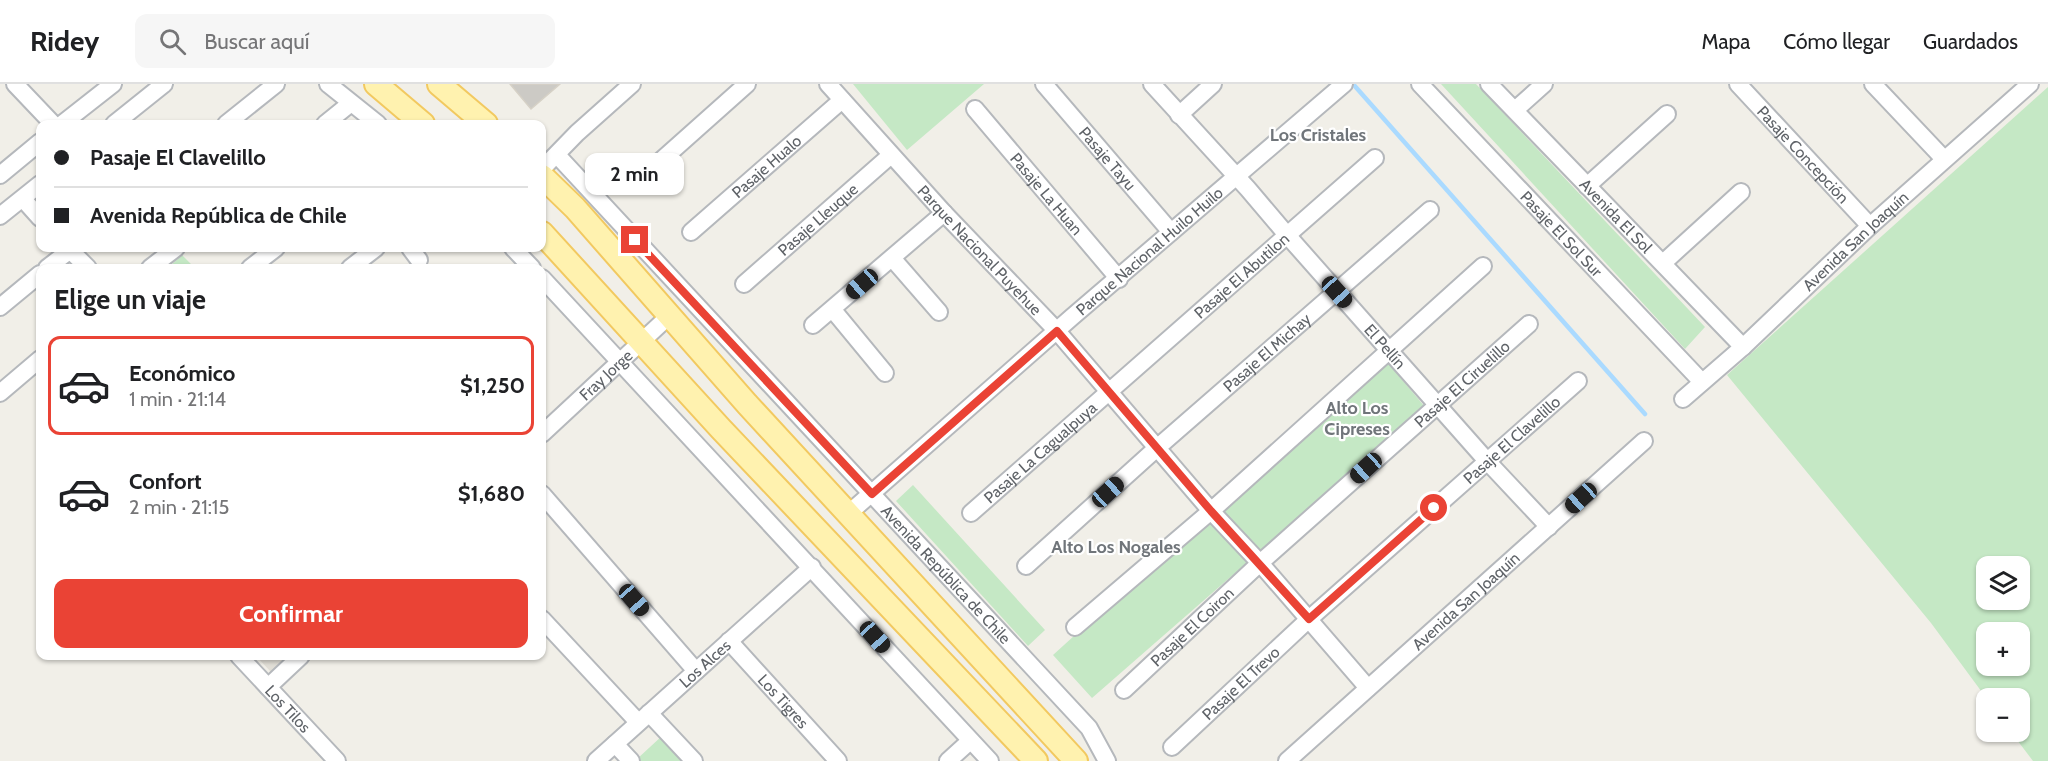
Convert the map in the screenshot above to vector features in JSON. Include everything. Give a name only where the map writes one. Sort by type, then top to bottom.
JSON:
[{"type":"main road","points":[[376,84],[418,120]]},
{"type":"main road","points":[[439,84],[481,120]]},
{"type":"main road","name":"Avenida República de Chile","points":[[546,180],[575,208],[848,514],[1076,761]]},
{"type":"main road","points":[[546,237],[721,429],[1036,761]]},
{"type":"street","points":[[15,84],[49,120]]},
{"type":"street","points":[[68,120],[113,84]]},
{"type":"street","points":[[119,120],[164,84]]},
{"type":"street","points":[[230,120],[276,84]]},
{"type":"street","points":[[328,84],[373,120]]},
{"type":"street","points":[[546,165],[577,133],[632,84]]},
{"type":"street","points":[[637,182],[747,84]]},
{"type":"street","name":"Parque Nacional Puyehue","points":[[828,84],[944,213],[1057,331],[1211,511],[1260,563],[1368,688]]},
{"type":"street","name":"Pasaje Tayu","points":[[1044,84],[1171,232]]},
{"type":"street","name":"El Pellín","points":[[1152,84],[1248,189],[1487,461],[1550,527]]},
{"type":"street","points":[[1179,115],[1213,84]]},
{"type":"street","name":"Parque Nacional Huilo Huilo","points":[[848,514],[1235,176],[1344,84]]},
{"type":"street","name":"Pasaje El Sol Sur","points":[[1420,84],[1701,382]]},
{"type":"street","name":"Avenida El Sol","points":[[1489,84],[1743,346]]},
{"type":"street","points":[[1515,110],[1544,84]]},
{"type":"street","name":"Pasaje Concepción","points":[[1738,84],[1870,226]]},
{"type":"street","points":[[1873,84],[1944,159]]},
{"type":"street","name":"Avenida San Joaquín","points":[[1683,399],[2025,86]]},
{"type":"street","name":"Pasaje Hualo","points":[[691,232],[842,100]]},
{"type":"street","points":[[330,120],[351,103]]},
{"type":"street","name":"Pasaje La Huan","points":[[975,109],[1119,279]]},
{"type":"street","points":[[1587,186],[1667,114]]},
{"type":"street","points":[[0,175],[36,145]]},
{"type":"street","name":"Avenida República de Chile","points":[[557,155],[1089,728],[1107,761]]},
{"type":"street","name":"Pasaje Lleuque","points":[[744,284],[891,155]]},
{"type":"street","name":"Pasaje El Abutilon","points":[[1108,392],[1375,158]]},
{"type":"street","points":[[0,216],[36,188]]},
{"type":"street","points":[[1663,263],[1741,192]]},
{"type":"street","points":[[23,199],[36,214]]},
{"type":"street","name":"Pasaje El Michay","points":[[1026,566],[1158,447],[1430,210]]},
{"type":"street","points":[[813,325],[944,213]]},
{"type":"street","points":[[52,264],[65,252]]},
{"type":"street","points":[[74,252],[84,264]]},
{"type":"street","points":[[155,264],[171,252]]},
{"type":"street","points":[[255,264],[271,252]]},
{"type":"street","points":[[355,264],[371,252]]},
{"type":"street","points":[[517,252],[528,264]]},
{"type":"street","points":[[892,258],[939,312]]},
{"type":"street","points":[[1075,627],[1211,511],[1483,266]]},
{"type":"street","points":[[0,307],[36,277]]},
{"type":"street","points":[[546,282],[990,761]]},
{"type":"street","points":[[833,310],[885,373]]},
{"type":"street","name":"Fray Jorge","points":[[546,430],[669,316]]},
{"type":"street","name":"Pasaje El Ciruelillo","points":[[1260,563],[1529,324]]},
{"type":"street","points":[[0,393],[36,362]]},
{"type":"street","name":"Pasaje El Clavelillo","points":[[1309,619],[1578,381]]},
{"type":"street","name":"Pasaje La Cagualpuya","points":[[971,513],[1108,392]]},
{"type":"street","name":"Avenida San Joaquín","points":[[1287,761],[1644,441]]},
{"type":"street","points":[[546,499],[696,671]]},
{"type":"street","name":"Pasaje El Coiron","points":[[1124,690],[1260,563]]},
{"type":"street","name":"Los Alces","points":[[596,761],[812,567]]},
{"type":"street","name":"Pasaje El Trevo","points":[[1172,747],[1309,619]]},
{"type":"street","points":[[546,623],[644,717],[694,761]]},
{"type":"street","name":"Los Tigres","points":[[729,641],[838,761]]},
{"type":"street","name":"Los Tilos","points":[[243,660],[337,761]]},
{"type":"street","points":[[268,687],[297,660]]},
{"type":"street","points":[[948,761],[970,741]]},
{"type":"street","points":[[615,744],[631,761]]},
{"type":"shaded area","points":[[260,660],[285,660],[271,672]]},
{"type":"green space","points":[[853,84],[984,84],[907,150]]},
{"type":"green space","points":[[1441,84],[1476,84],[1705,327],[1685,349]]},
{"type":"green space","points":[[2048,87],[2048,761],[2033,761],[2019,742],[2030,742],[2030,688],[1979,688],[1931,623],[1727,375]]},
{"type":"green space","points":[[182,255],[191,264],[172,264]]},
{"type":"green space","points":[[1382,356],[1425,407],[1092,698],[1053,655]]},
{"type":"green space","points":[[913,485],[1045,630],[1028,646],[896,501]]},
{"type":"green space","points":[[663,735],[687,761],[638,761],[637,759]]},
{"type":"building","points":[[510,84],[560,84],[531,109]]},
{"type":"waterway","points":[[1353,84],[1645,414]]},
{"type":"district","name":"Los Cristales","points":[[1318,135]]},
{"type":"district","name":"Alto Los Cipreses","points":[[1357,418]]},
{"type":"district","name":"Alto Los Nogales","points":[[1116,547]]},
{"type":"route","points":[[635,240],[872,494],[1057,331],[1211,511],[1309,619],[1434,508]]}]
